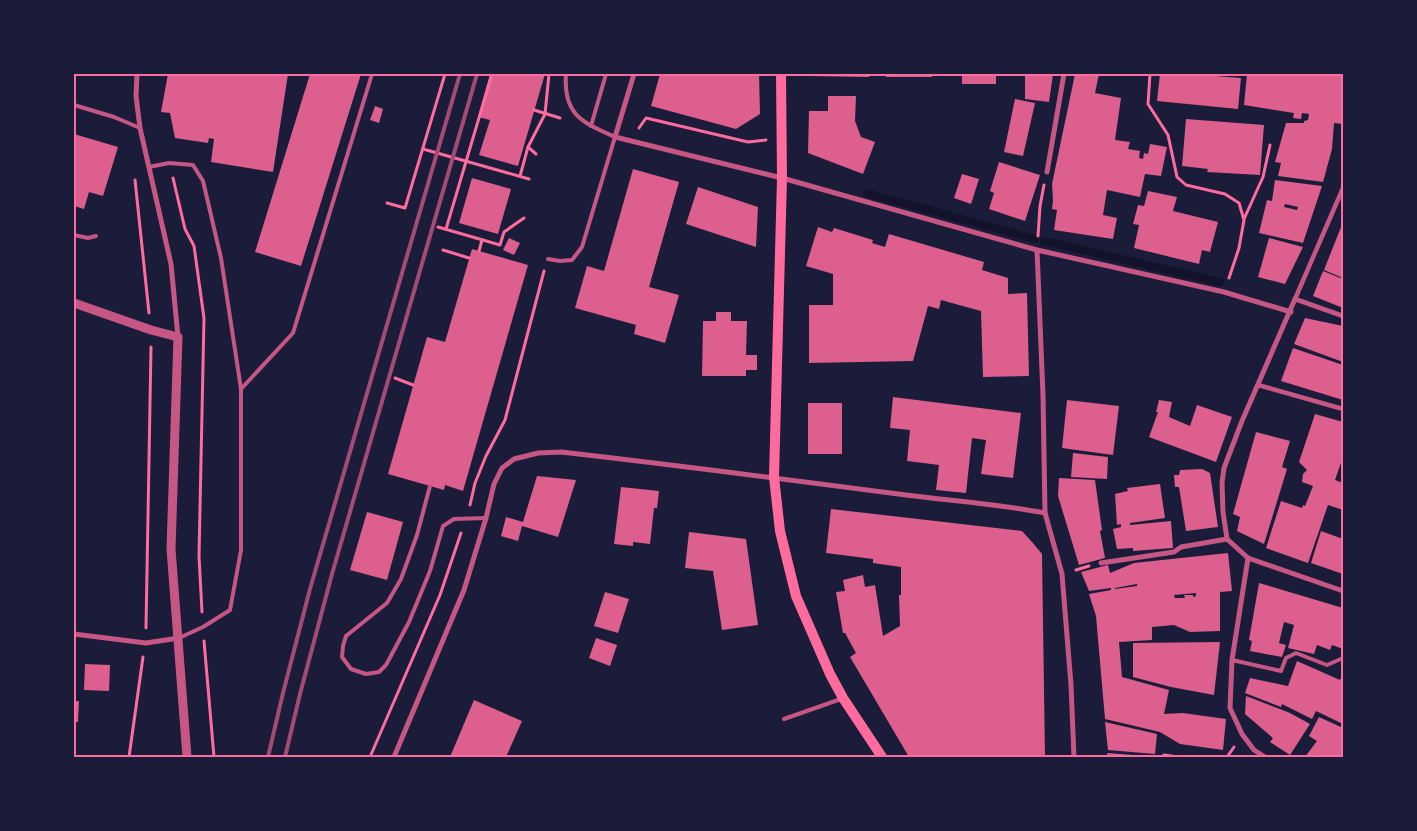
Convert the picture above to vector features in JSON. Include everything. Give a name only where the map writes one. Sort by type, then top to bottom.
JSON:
[{"type":"main road","points":[[781,74],[782,178],[774,477],[780,531],[796,596],[830,674],[843,698],[882,757]]},
{"type":"street","points":[[137,74],[136,96],[140,128],[171,264],[178,336],[171,549],[187,757]]},
{"type":"street","points":[[634,74],[615,137],[782,178],[1037,250],[1224,292],[1291,312]]},
{"type":"street","points":[[1047,172],[1064,74]]},
{"type":"street","points":[[1343,188],[1291,312],[1242,421],[1224,468],[1222,483],[1223,512],[1227,539],[1248,558],[1343,591]]},
{"type":"street","points":[[1037,250],[1043,395],[1045,513],[1062,574],[1071,685],[1074,757]]},
{"type":"street","points":[[1295,299],[1343,316]]},
{"type":"street","points":[[74,303],[151,330],[178,336]]},
{"type":"street","points":[[1258,385],[1343,409]]},
{"type":"street","points":[[394,757],[464,590],[486,518],[494,484],[502,468],[514,459],[538,453],[570,453],[774,477],[943,500],[1006,506],[1045,513]]},
{"type":"street","points":[[1101,563],[1174,552],[1181,547],[1227,539]]},
{"type":"street","points":[[1248,558],[1232,660],[1230,708],[1242,734],[1254,750],[1265,757]]},
{"type":"street","points":[[74,634],[146,643],[179,638]]},
{"type":"lane","points":[[241,389],[293,333],[372,74]]},
{"type":"lane","points":[[548,259],[560,262],[572,260],[582,247],[615,137],[591,126],[575,115],[568,102],[566,74]]},
{"type":"lane","points":[[591,126],[606,74]]},
{"type":"lane","points":[[74,105],[114,117],[140,128]]},
{"type":"lane","points":[[149,167],[169,163],[193,165],[203,181],[221,258],[241,389],[242,550],[230,610],[203,627],[179,638]]},
{"type":"lane","points":[[74,235],[88,238],[96,236]]},
{"type":"lane","points":[[430,486],[417,534],[401,579],[387,603],[346,636],[342,657],[351,669],[366,674],[378,672],[386,665],[409,622],[430,571],[443,526],[454,519],[486,518]]},
{"type":"lane","points":[[1232,660],[1281,670],[1286,658],[1296,654],[1327,665],[1343,658]]},
{"type":"lane","points":[[784,719],[843,698]]},
{"type":"path","points":[[386,203],[405,208],[445,74]]},
{"type":"path","points":[[446,229],[492,74]]},
{"type":"path","points":[[520,176],[528,148],[545,114],[549,74]]},
{"type":"path","points":[[1150,74],[1148,104],[1168,135],[1177,177],[1186,185],[1225,194],[1239,203],[1244,220]]},
{"type":"path","points":[[534,110],[543,113]]},
{"type":"path","points":[[630,140],[646,118],[748,142],[782,138]]},
{"type":"path","points":[[1224,292],[1239,248],[1244,220],[1263,177],[1270,145]]},
{"type":"path","points":[[528,148],[536,154]]},
{"type":"path","points":[[423,149],[529,179]]},
{"type":"path","points":[[169,163],[185,229],[194,246],[204,318],[199,556],[214,757]]},
{"type":"path","points":[[1038,237],[1040,206],[1047,172]]},
{"type":"path","points":[[129,757],[146,643],[151,330],[135,178]]},
{"type":"path","points":[[438,227],[500,245],[504,232],[524,218]]},
{"type":"path","points":[[479,251],[482,240]]},
{"type":"path","points":[[443,250],[470,258]]},
{"type":"path","points":[[505,420],[548,259]]},
{"type":"path","points":[[394,378],[413,385]]},
{"type":"path","points":[[1062,574],[1101,563]]},
{"type":"path","points":[[1164,754],[1178,757]]},
{"type":"building","points":[[168,74],[288,74],[273,172],[211,162],[214,139],[209,138],[208,143],[175,138],[170,113],[161,112]]},
{"type":"building","points":[[310,74],[361,74],[301,266],[255,252]]},
{"type":"building","points":[[490,74],[545,74],[518,166],[479,155],[490,120],[478,117]]},
{"type":"building","points":[[660,74],[759,74],[760,114],[736,129],[651,106]]},
{"type":"building","points":[[810,74],[869,74],[869,77],[810,76]]},
{"type":"building","points":[[886,74],[932,74],[932,77],[886,77]]},
{"type":"building","points":[[962,74],[996,74],[996,84],[962,84]]},
{"type":"building","points":[[1025,74],[1053,74],[1049,102],[1025,99]]},
{"type":"building","points":[[1075,74],[1099,74],[1095,93],[1121,98],[1115,140],[1130,142],[1128,149],[1140,151],[1139,158],[1143,159],[1144,153],[1148,154],[1150,144],[1167,147],[1161,176],[1145,174],[1140,197],[1107,190],[1103,215],[1117,218],[1113,239],[1054,230],[1057,210],[1052,209],[1052,184]]},
{"type":"building","points":[[1160,74],[1215,74],[1216,76],[1241,78],[1238,109],[1157,101]]},
{"type":"building","points":[[1247,74],[1343,74],[1343,124],[1334,123],[1332,149],[1323,182],[1278,176],[1281,163],[1275,162],[1286,123],[1304,123],[1304,121],[1308,120],[1309,114],[1302,113],[1301,119],[1293,118],[1294,113],[1244,105]]},
{"type":"building","points":[[828,96],[856,96],[855,121],[861,137],[875,142],[863,174],[808,153],[809,111],[828,111]]},
{"type":"building","points":[[1015,99],[1035,103],[1023,156],[1004,152]]},
{"type":"building","points":[[375,106],[383,109],[379,123],[370,120]]},
{"type":"building","points":[[1186,119],[1264,125],[1260,175],[1207,172],[1208,169],[1182,166]]},
{"type":"building","points":[[74,134],[118,147],[103,196],[89,192],[84,209],[74,206]]},
{"type":"building","points":[[999,162],[1040,175],[1025,221],[989,209],[994,193],[990,191]]},
{"type":"building","points":[[633,169],[679,182],[649,287],[679,295],[665,343],[634,334],[636,325],[575,308],[587,266],[604,271]]},
{"type":"building","points":[[962,174],[979,179],[971,204],[954,198]]},
{"type":"building","points":[[472,178],[511,189],[498,234],[459,223]]},
{"type":"building","points":[[1275,180],[1322,186],[1303,243],[1259,233],[1267,200],[1272,201]],"holes":[[[1285,204],[1298,207],[1297,210],[1284,207]]]},
{"type":"building","points":[[698,187],[758,207],[756,247],[686,224]]},
{"type":"building","points":[[1148,191],[1177,197],[1173,211],[1218,222],[1210,252],[1202,250],[1199,264],[1134,248],[1139,225],[1133,224],[1138,205],[1144,206]]},
{"type":"building","points":[[1343,222],[1343,278],[1324,270]]},
{"type":"building","points":[[818,227],[832,232],[834,228],[873,240],[872,243],[885,247],[889,234],[984,262],[982,270],[1008,278],[1008,294],[1027,293],[1029,376],[983,377],[981,311],[941,300],[939,309],[928,306],[913,361],[809,363],[809,305],[833,305],[833,274],[806,266]]},
{"type":"building","points":[[509,238],[520,243],[514,255],[503,250]]},
{"type":"building","points":[[1269,238],[1303,247],[1285,284],[1258,277]]},
{"type":"building","points":[[472,249],[528,265],[463,491],[445,485],[444,490],[388,474],[427,337],[445,342]]},
{"type":"building","points":[[1323,271],[1343,279],[1343,308],[1313,296]]},
{"type":"building","points":[[716,312],[731,312],[731,321],[747,321],[746,355],[757,355],[757,370],[746,370],[746,376],[702,376],[703,321],[716,321]]},
{"type":"building","points":[[1305,318],[1343,326],[1343,362],[1294,344]]},
{"type":"building","points":[[1293,348],[1343,365],[1343,400],[1281,381]]},
{"type":"building","points":[[893,397],[1021,413],[1013,478],[981,474],[986,440],[972,438],[966,493],[936,490],[939,465],[907,461],[910,430],[890,428]]},
{"type":"building","points":[[1067,400],[1119,406],[1113,455],[1062,448]]},
{"type":"building","points":[[1159,400],[1172,402],[1169,417],[1190,426],[1197,405],[1232,417],[1216,462],[1149,437],[1158,412],[1156,412]]},
{"type":"building","points":[[808,403],[842,403],[842,454],[808,454]]},
{"type":"building","points":[[1315,414],[1343,422],[1343,457],[1335,480],[1343,483],[1343,510],[1328,505],[1308,563],[1266,548],[1281,501],[1302,508],[1303,505],[1305,506],[1313,486],[1302,482],[1303,474],[1307,470],[1299,462]]},
{"type":"building","points":[[1256,432],[1290,441],[1282,467],[1287,469],[1264,544],[1237,531],[1240,517],[1233,514]]},
{"type":"building","points":[[1073,453],[1108,457],[1107,479],[1071,477]]},
{"type":"building","points":[[1202,469],[1210,473],[1218,527],[1186,531],[1179,487],[1175,487],[1174,475],[1179,475],[1180,470]]},
{"type":"building","points":[[537,476],[576,480],[558,537],[522,526],[518,541],[501,536],[506,517],[523,522]]},
{"type":"building","points":[[1059,478],[1095,480],[1102,530],[1100,531],[1105,558],[1079,565],[1058,496]]},
{"type":"building","points":[[1160,484],[1165,518],[1130,523],[1130,525],[1171,521],[1173,548],[1133,551],[1133,548],[1117,549],[1113,529],[1121,527],[1121,524],[1117,525],[1115,494],[1128,491],[1127,488]]},
{"type":"building","points":[[621,487],[659,491],[657,508],[654,508],[650,544],[633,542],[633,546],[614,544]]},
{"type":"building","points":[[831,509],[1022,531],[1032,542],[1042,554],[1045,757],[909,757],[850,657],[856,653],[845,633],[843,633],[836,592],[845,591],[843,580],[863,575],[865,587],[875,585],[883,636],[900,626],[899,595],[901,595],[901,567],[873,563],[873,559],[826,553]]},
{"type":"building","points":[[367,512],[403,522],[387,580],[350,570]]},
{"type":"building","points":[[1321,531],[1343,539],[1343,574],[1311,563]]},
{"type":"building","points":[[689,532],[746,539],[758,625],[722,630],[713,571],[685,568]]},
{"type":"building","points":[[1228,553],[1232,591],[1220,592],[1220,631],[1190,632],[1174,625],[1152,627],[1152,640],[1119,642],[1122,677],[1169,690],[1164,714],[1183,713],[1226,719],[1223,750],[1180,744],[1160,732],[1105,719],[1096,616],[1089,594],[1111,590],[1111,588],[1089,591],[1081,572],[1108,565],[1110,573],[1134,563]],"holes":[[[1137,584],[1137,586],[1115,589],[1115,588]],[[1196,593],[1196,596],[1193,597],[1193,595],[1184,595],[1185,598],[1175,598],[1174,595]]]},
{"type":"building","points":[[1259,583],[1343,608],[1343,649],[1332,645],[1330,650],[1317,645],[1314,654],[1288,648],[1294,625],[1284,622],[1279,643],[1286,645],[1282,657],[1250,651],[1252,641],[1249,640]]},
{"type":"building","points":[[605,592],[629,599],[618,633],[594,626]]},
{"type":"building","points":[[596,638],[617,645],[610,666],[589,658]]},
{"type":"building","points":[[1220,642],[1214,695],[1171,687],[1133,677],[1133,643]]},
{"type":"building","points":[[1297,661],[1340,680],[1343,673],[1343,724],[1316,711],[1312,719],[1282,704],[1281,707],[1245,693],[1250,678],[1288,686]]},
{"type":"building","points":[[85,664],[110,665],[109,691],[84,690]]},
{"type":"building","points":[[1246,696],[1290,713],[1310,724],[1290,755],[1270,742],[1273,738],[1245,714]]},
{"type":"building","points":[[474,700],[522,721],[506,757],[450,757]]},
{"type":"building","points":[[74,701],[79,701],[78,722],[74,722]]},
{"type":"building","points":[[1319,717],[1343,728],[1343,757],[1305,757],[1317,741],[1309,736]]},
{"type":"building","points":[[1105,722],[1157,734],[1155,754],[1108,750]]},
{"type":"building","points":[[1107,753],[1145,756],[1145,757],[1108,757]]},
{"type":"waterway","points":[[867,193],[1035,239]]},
{"type":"waterway","points":[[1044,241],[1220,282]]},
{"type":"railway","points":[[268,757],[310,589],[460,74]]},
{"type":"railway","points":[[285,757],[332,574],[477,74]]}]
